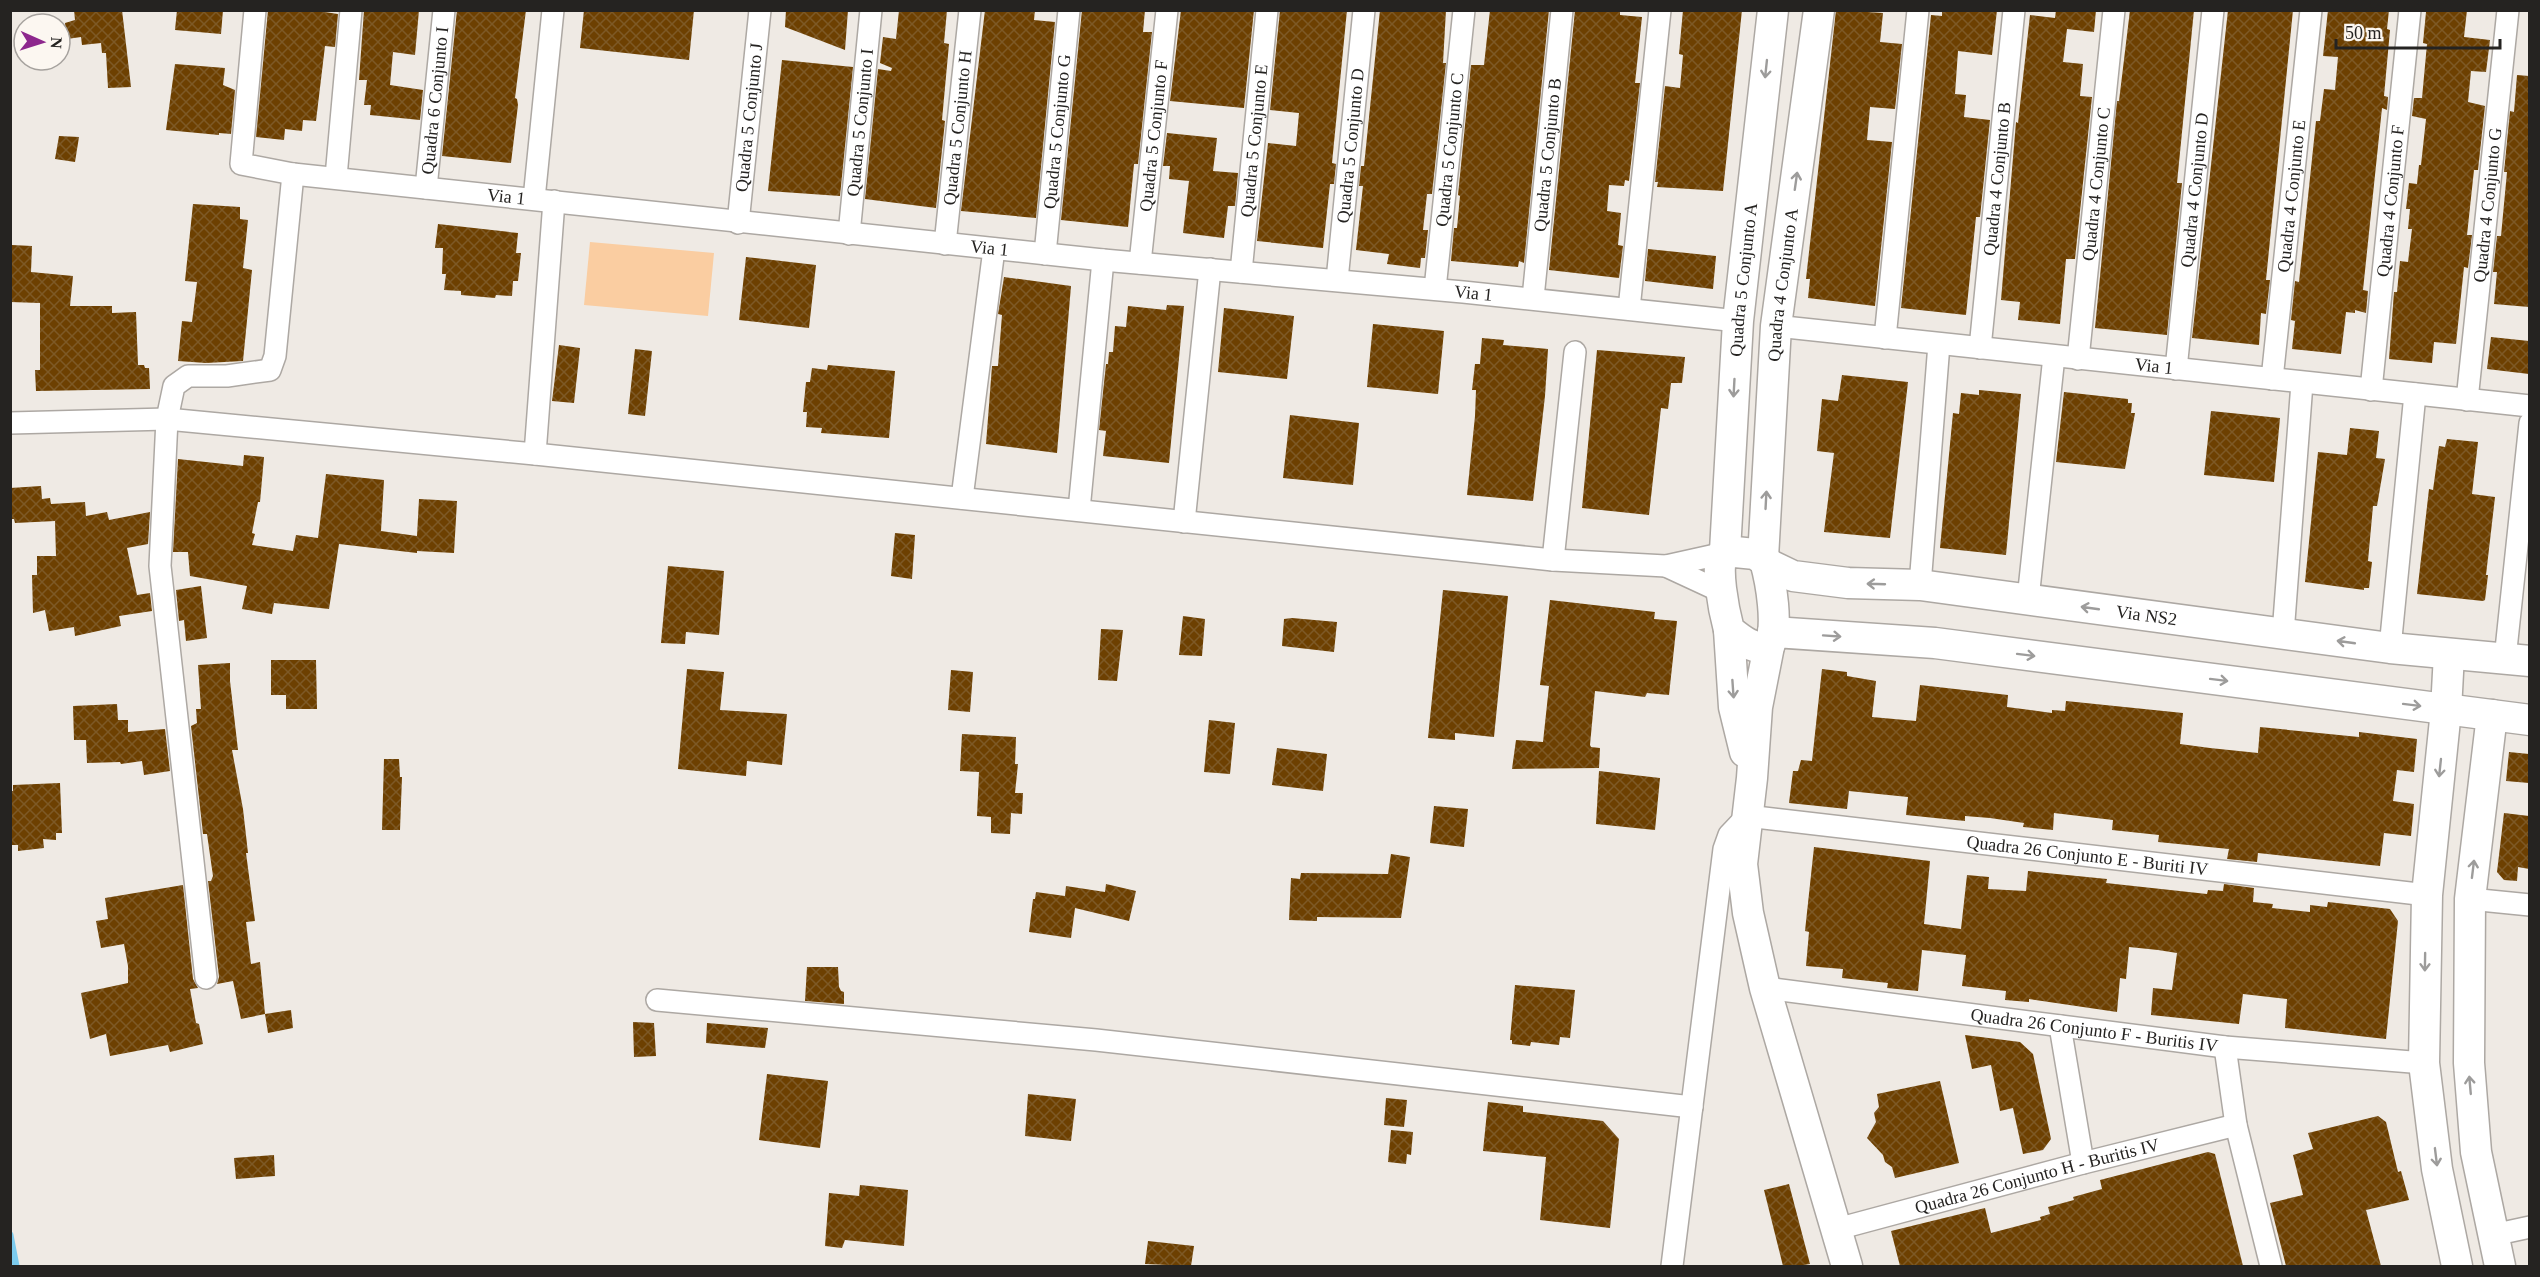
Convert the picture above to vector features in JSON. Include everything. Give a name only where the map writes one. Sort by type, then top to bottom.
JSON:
[{"type":"street","name":"Via 1","points":[[255,10],[241,164],[293,174],[738,223],[1103,260],[1533,298],[1738,321]]},
{"type":"street","points":[[336,177],[351,10]]},
{"type":"street","name":"Quadra 6 Conjunto I","points":[[426,188],[444,10]]},
{"type":"street","points":[[535,454],[553,10]]},
{"type":"street","name":"Quadra 5 Conjunto J","points":[[738,223],[760,10]]},
{"type":"street","name":"Quadra 5 Conjunto I","points":[[849,234],[871,10]]},
{"type":"street","name":"Quadra 5 Conjunto H","points":[[945,244],[970,10]]},
{"type":"street","name":"Quadra 5 Conjunto G","points":[[1045,254],[1069,10]]},
{"type":"street","name":"Quadra 5 Conjunto F","points":[[1140,263],[1167,10]]},
{"type":"street","name":"Quadra 5 Conjunto E","points":[[1241,272],[1267,10]]},
{"type":"street","name":"Quadra 5 Conjunto D","points":[[1337,280],[1364,10]]},
{"type":"street","name":"Quadra 5 Conjunto C","points":[[1435,289],[1464,10]]},
{"type":"street","name":"Quadra 5 Conjunto B","points":[[1533,298],[1562,10]]},
{"type":"street","points":[[1629,309],[1660,10]]},
{"type":"street","name":"Quadra 5 Conjunto A","points":[[1752,778],[1734,707],[1729,630],[1722,592],[1723,552],[1738,321],[1773,10]]},
{"type":"street","name":"Quadra 4 Conjunto A","points":[[1819,10],[1776,326],[1764,561],[1772,600],[1771,639],[1757,707],[1742,864],[1748,913],[1765,988],[1847,1266]]},
{"type":"street","points":[[1885,338],[1918,10]]},
{"type":"street","name":"Quadra 4 Conjunto B","points":[[1980,348],[2014,10]]},
{"type":"street","name":"Quadra 4 Conjunto C","points":[[2078,359],[2114,10]]},
{"type":"street","name":"Quadra 4 Conjunto D","points":[[2176,369],[2213,10]]},
{"type":"street","name":"Quadra 4 Conjunto E","points":[[2272,379],[2311,10]]},
{"type":"street","name":"Quadra 4 Conjunto F","points":[[2371,390],[2410,10]]},
{"type":"street","name":"Quadra 4 Conjunto G","points":[[2468,400],[2508,10]]},
{"type":"street","points":[[206,978],[160,566],[167,419],[174,386],[188,376],[228,376],[270,370],[275,356],[293,174]]},
{"type":"street","points":[[962,498],[994,249]]},
{"type":"street","points":[[1079,510],[1103,260]]},
{"type":"street","points":[[1184,522],[1210,269]]},
{"type":"street","name":"Via 1","points":[[1776,326],[2529,406]]},
{"type":"street","points":[[1920,585],[1939,344]]},
{"type":"street","points":[[1553,560],[1575,352]]},
{"type":"street","points":[[2028,599],[2054,356]]},
{"type":"street","points":[[2283,634],[2302,383]]},
{"type":"street","points":[[2390,648],[2415,394]]},
{"type":"street","points":[[10,423],[167,419],[535,454],[1553,560],[1666,566],[1723,552]]},
{"type":"street","points":[[2517,660],[2529,423]]},
{"type":"street","name":"Via NS2","points":[[1723,552],[1755,554],[1793,576],[1848,583],[1920,585],[2390,648],[2517,660]]},
{"type":"street","points":[[1666,566],[1722,592]]},
{"type":"street","points":[[1729,630],[1754,646],[1764,648],[1771,639],[1935,643],[2529,720]]},
{"type":"street","points":[[2449,654],[2446,710],[2427,895],[2424,1063],[2437,1169],[2457,1266]]},
{"type":"street","points":[[2492,715],[2470,899],[2469,1063],[2476,1152],[2500,1266]]},
{"type":"street","points":[[1672,1266],[1724,849],[1729,835],[1747,816]]},
{"type":"street","name":"Quadra 26 Conjunto E - Buriti IV","points":[[1747,816],[2427,895]]},
{"type":"street","points":[[2470,899],[2529,905]]},
{"type":"street","name":"Quadra 26 Conjunto F - Buritis IV","points":[[1765,988],[2225,1047],[2424,1063]]},
{"type":"street","points":[[657,1000],[1096,1040],[1692,1107]]},
{"type":"street","points":[[2060,1026],[2083,1163]]},
{"type":"street","points":[[2225,1047],[2236,1125],[2271,1266]]},
{"type":"street","name":"Quadra 26 Conjunto H - Buritis IV","points":[[1837,1228],[2236,1125]]},
{"type":"street","points":[[2493,1235],[2529,1227]]},
{"type":"shaded area","points":[[590,242],[714,253],[708,316],[584,305]]},
{"type":"building","points":[[74,10],[122,10],[131,87],[108,88],[106,53],[102,53],[101,43],[82,45],[81,37],[72,38],[72,21],[75,20]]},
{"type":"building","points":[[177,10],[223,10],[221,34],[175,30]]},
{"type":"building","points":[[268,10],[311,10],[338,14],[335,47],[325,46],[316,121],[303,120],[302,131],[285,129],[284,140],[256,137]]},
{"type":"building","points":[[364,10],[419,10],[415,55],[393,52],[390,85],[423,90],[420,120],[370,115],[371,105],[364,105],[367,80],[359,80]]},
{"type":"building","points":[[457,10],[526,10],[515,98],[518,105],[511,163],[442,156]]},
{"type":"building","points":[[584,10],[694,10],[689,60],[580,48]]},
{"type":"building","points":[[786,10],[848,10],[845,50],[785,27]]},
{"type":"building","points":[[899,10],[947,10],[944,43],[949,44],[942,120],[945,121],[936,208],[865,199],[878,69],[891,71],[892,68],[880,63],[883,37],[896,39]]},
{"type":"building","points":[[985,10],[1035,10],[1034,20],[1055,22],[1036,218],[961,211]]},
{"type":"building","points":[[1082,10],[1145,10],[1143,32],[1152,32],[1138,164],[1134,164],[1128,227],[1061,220]]},
{"type":"building","points":[[1181,10],[1254,10],[1244,108],[1170,101]]},
{"type":"building","points":[[1280,10],[1347,10],[1332,163],[1336,164],[1334,184],[1330,184],[1323,248],[1257,241],[1268,143],[1296,146],[1299,113],[1270,110]]},
{"type":"building","points":[[1380,10],[1446,10],[1443,63],[1446,63],[1432,194],[1427,194],[1423,230],[1428,230],[1425,258],[1421,258],[1420,268],[1387,264],[1389,254],[1356,250],[1363,186],[1359,186],[1361,166],[1364,166]]},
{"type":"building","points":[[1490,10],[1549,10],[1524,263],[1519,261],[1518,267],[1451,261],[1454,228],[1457,228],[1460,196],[1458,195],[1471,65],[1484,65]]},
{"type":"building","points":[[1575,10],[1620,10],[1620,15],[1642,17],[1635,83],[1640,83],[1629,181],[1625,180],[1624,186],[1609,185],[1607,211],[1621,213],[1618,245],[1623,246],[1619,278],[1549,270]]},
{"type":"building","points":[[1683,10],[1742,10],[1723,191],[1657,187],[1658,182],[1655,182],[1665,86],[1680,88],[1683,55],[1679,54]]},
{"type":"building","points":[[1836,10],[1883,13],[1880,42],[1902,44],[1895,109],[1870,107],[1867,140],[1892,142],[1875,306],[1808,298],[1810,279],[1806,279]]},
{"type":"building","points":[[1942,10],[1997,10],[1992,55],[1958,51],[1955,94],[1966,95],[1964,117],[1990,120],[1980,217],[1976,217],[1966,315],[1901,308],[1931,15],[1942,16]]},
{"type":"building","points":[[2056,10],[2096,10],[2094,32],[2067,29],[2063,62],[2083,64],[2080,96],[2092,97],[2075,259],[2066,259],[2060,324],[2018,320],[2020,302],[2001,300],[2016,122],[2018,123],[2030,15],[2055,18]]},
{"type":"building","points":[[2130,10],[2194,10],[2177,183],[2182,183],[2167,335],[2095,328],[2117,101],[2119,101]]},
{"type":"building","points":[[2228,10],[2293,10],[2266,280],[2270,280],[2266,314],[2261,313],[2259,345],[2192,338]]},
{"type":"building","points":[[2328,10],[2389,10],[2387,29],[2390,30],[2384,96],[2388,97],[2387,110],[2382,108],[2363,290],[2368,291],[2366,313],[2355,310],[2355,313],[2346,312],[2341,354],[2292,349],[2295,321],[2291,320],[2295,281],[2299,282],[2316,121],[2320,121],[2324,89],[2335,90],[2338,57],[2323,56]]},
{"type":"building","points":[[2432,10],[2467,10],[2464,37],[2490,40],[2486,72],[2471,71],[2468,102],[2485,106],[2478,170],[2474,170],[2467,235],[2472,235],[2468,268],[2464,267],[2456,344],[2434,342],[2432,363],[2389,359],[2394,292],[2397,292],[2400,261],[2408,262],[2412,229],[2408,229],[2410,209],[2406,209],[2409,183],[2417,184],[2419,165],[2421,165],[2426,119],[2412,116],[2414,98],[2422,98],[2427,44],[2423,43],[2426,12],[2432,12]]},
{"type":"building","points":[[782,60],[853,67],[840,196],[768,191]]},
{"type":"building","points":[[175,64],[225,68],[223,85],[235,90],[231,134],[166,130]]},
{"type":"building","points":[[2517,75],[2529,76],[2529,307],[2494,304],[2497,272],[2493,272],[2497,236],[2501,236],[2510,111],[2514,112]]},
{"type":"building","points":[[1167,133],[1217,138],[1213,171],[1238,173],[1235,206],[1228,206],[1224,238],[1183,233],[1189,181],[1169,179],[1170,166],[1163,166]]},
{"type":"building","points":[[59,136],[79,137],[75,162],[55,159]]},
{"type":"building","points":[[193,204],[240,207],[240,219],[248,220],[243,268],[252,270],[243,361],[206,363],[178,361],[182,321],[192,322],[197,282],[185,281]]},
{"type":"building","points":[[438,224],[518,233],[516,253],[521,253],[518,281],[513,281],[512,296],[496,295],[495,298],[461,295],[461,291],[444,290],[446,274],[442,274],[443,248],[435,248]]},
{"type":"building","points":[[12,245],[32,246],[31,272],[73,276],[70,306],[112,306],[112,313],[136,312],[138,365],[149,368],[150,389],[36,391],[35,370],[40,370],[40,303],[10,302]]},
{"type":"building","points":[[1648,249],[1716,256],[1713,289],[1645,281]]},
{"type":"building","points":[[746,257],[816,265],[809,328],[739,320]]},
{"type":"building","points":[[1004,277],[1071,286],[1057,453],[986,444],[992,366],[998,366],[1002,315],[998,314]]},
{"type":"building","points":[[1167,305],[1184,306],[1169,463],[1103,456],[1106,431],[1099,430],[1106,364],[1108,364],[1109,352],[1113,352],[1115,326],[1126,327],[1128,306],[1166,310]]},
{"type":"building","points":[[1224,308],[1294,316],[1287,379],[1218,372]]},
{"type":"building","points":[[1373,324],[1444,331],[1438,394],[1367,387]]},
{"type":"building","points":[[2491,337],[2529,341],[2529,374],[2487,369]]},
{"type":"building","points":[[1482,338],[1504,340],[1503,345],[1548,349],[1533,501],[1467,495],[1475,416],[1476,390],[1472,390],[1475,364],[1480,364]]},
{"type":"building","points":[[559,345],[580,348],[574,403],[552,401]]},
{"type":"building","points":[[635,349],[652,351],[645,416],[628,414]]},
{"type":"building","points":[[1597,350],[1685,357],[1682,383],[1671,383],[1668,409],[1661,408],[1649,515],[1582,508]]},
{"type":"building","points":[[828,365],[895,371],[889,438],[821,433],[822,428],[806,427],[807,412],[803,412],[806,382],[810,382],[812,368],[827,370]]},
{"type":"building","points":[[1842,375],[1908,382],[1890,538],[1824,532],[1834,453],[1817,451],[1822,399],[1838,401]]},
{"type":"building","points":[[1979,390],[2021,394],[2006,555],[1940,548],[1953,413],[1959,414],[1961,393],[1979,395]]},
{"type":"building","points":[[2064,392],[2128,399],[2128,403],[2132,403],[2131,413],[2135,413],[2125,469],[2056,462]]},
{"type":"building","points":[[2211,411],[2280,418],[2274,482],[2204,475]]},
{"type":"building","points":[[1290,415],[1359,423],[1353,485],[1283,478]]},
{"type":"building","points":[[2350,428],[2379,431],[2376,458],[2385,459],[2377,506],[2373,506],[2368,561],[2372,562],[2369,588],[2364,588],[2364,590],[2305,582],[2318,452],[2347,455]]},
{"type":"building","points":[[2447,439],[2478,442],[2472,494],[2495,497],[2486,575],[2488,575],[2483,601],[2417,594],[2429,489],[2433,490],[2439,446],[2445,447]]},
{"type":"building","points":[[244,455],[264,457],[260,502],[258,502],[252,533],[255,534],[252,545],[293,551],[296,535],[318,538],[326,474],[384,480],[381,531],[417,536],[419,499],[457,501],[454,553],[417,551],[417,553],[339,544],[329,609],[274,603],[272,614],[242,609],[247,586],[190,576],[188,552],[173,552],[178,459],[243,466]]},
{"type":"building","points":[[41,486],[42,499],[50,498],[51,504],[85,502],[86,516],[107,512],[109,520],[150,512],[148,544],[127,548],[137,595],[150,593],[152,611],[119,616],[121,626],[75,636],[74,627],[49,631],[45,610],[33,613],[32,575],[37,575],[37,556],[56,556],[55,521],[15,523],[14,519],[10,519],[10,488]]},
{"type":"building","points":[[895,533],[915,535],[912,579],[891,576]]},
{"type":"building","points":[[668,566],[724,571],[719,635],[686,632],[685,644],[661,643]]},
{"type":"building","points":[[201,586],[207,638],[186,641],[184,620],[179,621],[176,590]]},
{"type":"building","points":[[1443,590],[1508,596],[1494,737],[1455,733],[1455,740],[1428,738]]},
{"type":"building","points":[[1550,600],[1655,612],[1654,619],[1677,621],[1669,695],[1647,693],[1645,697],[1595,691],[1590,745],[1600,748],[1599,768],[1512,769],[1516,740],[1543,742],[1549,686],[1540,685]]},
{"type":"building","points":[[1183,616],[1205,619],[1202,656],[1179,655]]},
{"type":"building","points":[[1284,619],[1337,622],[1334,652],[1282,646]]},
{"type":"building","points":[[1101,629],[1123,630],[1117,681],[1098,680]]},
{"type":"building","points":[[271,660],[316,660],[317,709],[286,709],[286,695],[271,695]]},
{"type":"building","points":[[230,663],[238,750],[232,750],[243,809],[255,921],[246,922],[251,964],[260,962],[265,1014],[241,1019],[233,981],[217,984],[219,977],[208,881],[211,881],[213,876],[207,834],[203,834],[191,726],[197,723],[196,709],[201,709],[198,665]]},
{"type":"building","points":[[687,669],[724,672],[720,710],[787,714],[782,765],[747,761],[746,776],[678,769]]},
{"type":"building","points":[[1822,669],[1847,672],[1847,676],[1876,681],[1872,717],[1916,721],[1920,685],[2008,695],[2007,707],[2052,713],[2052,710],[2065,711],[2066,701],[2183,713],[2180,744],[2210,748],[2258,753],[2260,727],[2359,737],[2359,732],[2417,739],[2414,772],[2397,770],[2393,801],[2414,804],[2411,836],[2384,833],[2380,866],[2258,853],[2257,862],[2227,859],[2229,849],[2158,842],[2159,835],[2112,830],[2113,820],[2054,813],[2053,830],[2023,827],[2024,823],[1990,818],[1965,816],[1965,821],[1906,815],[1908,797],[1849,791],[1847,809],[1789,803],[1793,771],[1798,771],[1801,760],[1812,761]]},
{"type":"building","points":[[951,670],[973,672],[970,712],[948,710]]},
{"type":"building","points":[[117,704],[118,720],[128,720],[128,732],[165,729],[170,771],[144,775],[142,761],[121,764],[120,762],[87,763],[86,740],[74,740],[73,706]]},
{"type":"building","points":[[1209,720],[1235,723],[1230,774],[1204,772]]},
{"type":"building","points":[[962,734],[1016,737],[1015,764],[1018,764],[1015,793],[1023,793],[1022,814],[1011,813],[1010,834],[991,833],[991,817],[977,816],[979,772],[960,771]]},
{"type":"building","points":[[1277,748],[1327,754],[1323,791],[1272,785]]},
{"type":"building","points":[[2509,752],[2529,754],[2529,783],[2506,781]]},
{"type":"building","points":[[384,759],[399,759],[400,777],[402,777],[400,830],[382,830]]},
{"type":"building","points":[[1599,771],[1660,778],[1655,830],[1596,824]]},
{"type":"building","points":[[60,783],[62,833],[56,833],[56,840],[43,839],[44,848],[18,851],[18,845],[10,845],[10,791],[13,791],[13,785]]},
{"type":"building","points":[[1434,806],[1468,809],[1464,847],[1430,843]]},
{"type":"building","points":[[2504,813],[2529,816],[2529,869],[2518,867],[2517,881],[2504,880],[2497,872]]},
{"type":"building","points":[[1814,847],[1930,861],[1924,924],[1961,929],[1967,875],[1989,877],[1988,889],[2026,891],[2028,871],[2107,879],[2106,883],[2207,894],[2208,890],[2223,891],[2224,884],[2254,888],[2253,902],[2273,904],[2272,908],[2310,912],[2310,905],[2327,907],[2328,902],[2390,909],[2398,921],[2386,1039],[2285,1028],[2287,999],[2243,994],[2239,1024],[2151,1015],[2153,988],[2172,990],[2177,953],[2158,950],[2129,947],[2126,979],[2120,978],[2117,1012],[2029,999],[2029,1002],[2005,1000],[2006,991],[1962,986],[1966,955],[1922,950],[1918,991],[1887,988],[1888,983],[1842,978],[1843,969],[1806,966],[1809,932],[1805,931]]},
{"type":"building","points":[[1391,854],[1410,857],[1401,918],[1317,917],[1317,921],[1289,920],[1291,878],[1300,879],[1301,873],[1388,874]]},
{"type":"building","points":[[1106,884],[1136,891],[1129,921],[1075,908],[1071,938],[1029,932],[1036,892],[1065,896],[1066,886],[1105,892]]},
{"type":"building","points":[[183,885],[193,979],[198,988],[190,989],[196,1023],[199,1024],[203,1044],[170,1052],[168,1045],[110,1056],[106,1034],[90,1039],[81,993],[128,983],[124,944],[101,948],[96,921],[108,919],[105,898]]},
{"type":"building","points":[[807,967],[838,967],[839,987],[844,992],[844,1004],[805,1001]]},
{"type":"building","points":[[1515,985],[1575,990],[1570,1038],[1560,1037],[1559,1045],[1531,1042],[1530,1046],[1512,1044],[1510,1040]]},
{"type":"building","points":[[291,1010],[293,1028],[268,1033],[265,1014]]},
{"type":"building","points":[[633,1022],[654,1023],[656,1056],[634,1057]]},
{"type":"building","points":[[707,1023],[768,1028],[765,1048],[706,1043]]},
{"type":"building","points":[[1965,1035],[2020,1042],[2033,1054],[2051,1139],[2043,1150],[2023,1154],[2013,1108],[2000,1111],[1991,1065],[1972,1069]]},
{"type":"building","points":[[767,1074],[828,1081],[820,1148],[759,1140]]},
{"type":"building","points":[[1940,1081],[1959,1163],[1895,1178],[1892,1167],[1885,1162],[1883,1155],[1867,1138],[1876,1122],[1874,1113],[1879,1107],[1877,1094]]},
{"type":"building","points":[[1028,1094],[1076,1099],[1071,1141],[1025,1136]]},
{"type":"building","points":[[1386,1098],[1407,1100],[1404,1127],[1384,1125]]},
{"type":"building","points":[[1488,1102],[1523,1106],[1523,1112],[1603,1121],[1619,1139],[1610,1228],[1540,1220],[1546,1157],[1483,1151]]},
{"type":"building","points":[[2378,1116],[2386,1122],[2398,1172],[2401,1171],[2409,1200],[2366,1210],[2381,1266],[2286,1266],[2270,1203],[2303,1195],[2293,1155],[2313,1149],[2308,1133]]},
{"type":"building","points":[[1391,1130],[1413,1132],[1411,1155],[1407,1154],[1406,1164],[1388,1162]]},
{"type":"building","points":[[2208,1152],[2215,1154],[2243,1266],[1900,1266],[1891,1231],[1985,1208],[1991,1233],[2041,1220],[2040,1217],[2050,1214],[2048,1207],[2102,1189],[2100,1180]]},
{"type":"building","points":[[274,1155],[275,1176],[236,1179],[234,1158]]},
{"type":"building","points":[[1789,1184],[1810,1264],[1783,1266],[1764,1190]]},
{"type":"building","points":[[860,1185],[908,1190],[904,1246],[845,1240],[842,1248],[825,1246],[829,1193],[859,1196]]},
{"type":"building","points":[[1148,1241],[1194,1246],[1191,1266],[1145,1264]]},
{"type":"waterway","points":[[10,1235],[16,1266]]}]
